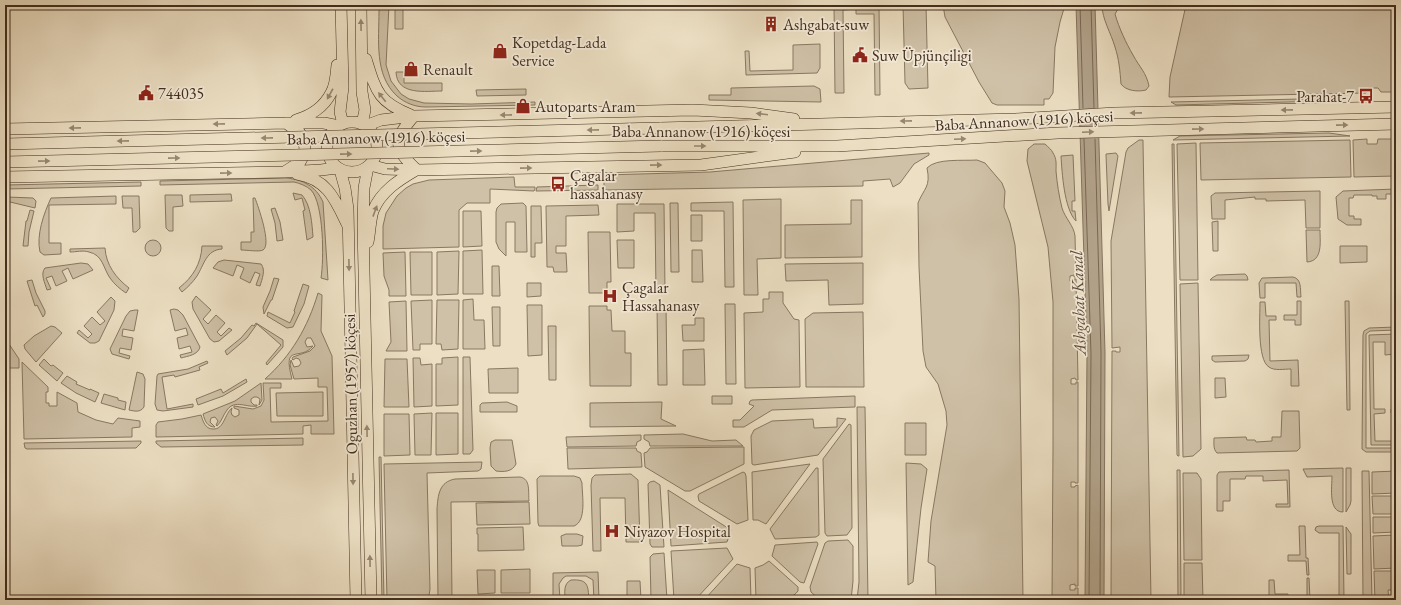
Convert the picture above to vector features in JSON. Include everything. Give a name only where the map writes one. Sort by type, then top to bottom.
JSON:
[{"type":"main road","points":[[341,5],[343,87],[340,112],[341,125]]},
{"type":"main road","points":[[361,5],[362,92],[365,110],[364,125]]},
{"type":"main road","points":[[286,123],[306,117],[316,111],[332,93],[341,42]]},
{"type":"main road","points":[[362,45],[373,84],[381,97],[388,105],[414,116]]},
{"type":"main road","name":"Baba Annanow (1916) köçesi","points":[[5,144],[1016,119],[1115,114],[1396,108]]},
{"type":"main road","points":[[364,125],[381,120],[414,116],[693,110],[751,113],[828,123]]},
{"type":"main road","points":[[414,116],[399,136],[399,147],[406,160],[417,170]]},
{"type":"main road","points":[[5,129],[286,123],[324,123],[341,125],[353,122],[364,125],[371,131],[377,144],[375,159],[369,166],[354,173],[339,169],[285,172],[5,177]]},
{"type":"main road","points":[[285,172],[300,162],[304,155],[305,148],[300,133],[286,123]]},
{"type":"main road","name":"Baba Annanow (1916) köçesi","points":[[5,162],[661,146],[837,146],[1117,131],[1396,124]]},
{"type":"main road","points":[[339,169],[332,162],[328,154],[327,146],[333,131],[341,125]]},
{"type":"main road","points":[[369,166],[385,169],[417,170],[701,164],[837,146]]},
{"type":"main road","name":"Oguzhan (1957) köçesi","points":[[369,166],[363,208],[371,600]]},
{"type":"main road","name":"Oguzhan (1957) köçesi","points":[[339,169],[345,188],[348,209],[356,600]]},
{"type":"main road","points":[[364,263],[373,211],[387,189],[400,179],[417,170]]},
{"type":"main road","points":[[285,172],[302,175],[322,184],[334,198],[348,226]]},
{"type":"shaded area","points":[[382,5],[389,5],[386,65],[391,81],[401,94],[409,99],[424,103],[471,104],[535,102],[535,105],[422,107],[403,101],[390,88],[384,78],[381,68],[379,56],[379,11]]},
{"type":"shaded area","points":[[395,5],[403,5],[403,29],[395,29]]},
{"type":"shaded area","points":[[834,5],[879,5],[880,95],[875,95],[874,14],[856,14],[856,9],[843,10],[844,93],[835,93]]},
{"type":"shaded area","points":[[903,5],[926,5],[928,88],[909,89],[905,83]]},
{"type":"shaded area","points":[[943,5],[1065,5],[1055,47],[1053,93],[1049,99],[1044,99],[1044,105],[997,105],[992,103],[979,82],[945,17]]},
{"type":"shaded area","points":[[1102,5],[1118,5],[1118,9],[1115,14],[1128,46],[1146,77],[1149,86],[1146,90],[1132,90],[1121,84],[1117,56],[1105,21]]},
{"type":"shaded area","points":[[1186,5],[1396,5],[1396,92],[1381,92],[1378,88],[1368,88],[1366,93],[1169,97],[1170,77]]},
{"type":"shaded area","points":[[820,44],[820,68],[817,73],[746,75],[745,51],[749,51],[750,71],[793,70],[793,45]]},
{"type":"shaded area","points":[[396,72],[404,72],[404,83],[442,83],[442,91],[407,89],[401,85]]},
{"type":"shaded area","points":[[814,86],[820,89],[821,102],[709,100],[709,95],[731,95],[731,88]]},
{"type":"shaded area","points":[[526,89],[526,95],[477,96],[476,90]]},
{"type":"shaded area","points":[[1344,98],[1326,101],[1176,105],[1171,102]]},
{"type":"shaded area","points":[[1329,133],[1350,136],[1173,140],[1180,136]]},
{"type":"shaded area","points":[[1367,139],[1367,144],[1377,144],[1378,139],[1396,139],[1396,176],[1354,177],[1353,140]]},
{"type":"shaded area","points":[[1139,140],[1143,140],[1151,600],[1111,600],[1112,351],[1120,352],[1120,347],[1112,348],[1111,241],[1126,152],[1128,148]]},
{"type":"shaded area","points":[[1350,140],[1351,177],[1201,180],[1200,143]]},
{"type":"shaded area","points":[[1196,143],[1198,280],[1180,280],[1177,144]]},
{"type":"shaded area","points":[[1034,144],[1045,144],[1054,155],[1062,208],[1075,236],[1076,277],[1074,277],[1074,275],[1070,276],[1070,281],[1074,281],[1074,279],[1076,279],[1078,380],[1075,378],[1071,379],[1071,384],[1076,384],[1076,382],[1078,382],[1078,483],[1071,482],[1071,487],[1078,485],[1078,586],[1075,586],[1075,584],[1070,585],[1070,590],[1075,590],[1075,588],[1078,588],[1078,600],[1052,600],[1053,302],[1048,247],[1027,161],[1028,149]]},
{"type":"shaded area","points":[[1172,144],[1174,144],[1179,456],[1177,455]]},
{"type":"shaded area","points":[[929,153],[929,155],[914,164],[900,183],[893,187],[890,179],[863,181],[863,186],[604,190],[604,175],[710,172]]},
{"type":"shaded area","points":[[1116,153],[1118,156],[1109,211],[1106,154]]},
{"type":"shaded area","points":[[1073,155],[1075,201],[1072,201],[1072,211],[1075,211],[1076,221],[1066,199],[1061,156]]},
{"type":"shaded area","points":[[977,160],[985,163],[1002,183],[1005,191],[1004,207],[1010,223],[1015,245],[1019,299],[1023,600],[936,600],[935,566],[928,562],[931,521],[947,425],[946,411],[938,384],[926,367],[923,351],[918,203],[926,187],[928,179],[927,168],[931,165],[943,161]]},
{"type":"shaded area","points":[[514,177],[515,187],[535,187],[534,191],[490,189],[490,203],[467,203],[459,210],[459,247],[383,249],[383,226],[386,213],[397,196],[413,184],[429,180]]},
{"type":"shaded area","points":[[287,178],[304,182],[313,188],[323,202],[328,280],[321,278],[323,246],[321,219],[315,197],[311,190],[307,187],[294,182],[160,185],[160,181]]},
{"type":"shaded area","points":[[141,182],[141,186],[5,189],[5,185]]},
{"type":"shaded area","points":[[598,185],[598,190],[536,191],[537,187]]},
{"type":"shaded area","points":[[1396,189],[1396,194],[1386,194],[1386,199],[1377,199],[1377,196],[1372,195],[1354,195],[1353,198],[1349,198],[1349,216],[1354,216],[1354,219],[1361,219],[1361,225],[1347,225],[1338,219],[1336,197],[1343,191]]},
{"type":"shaded area","points":[[1320,191],[1320,228],[1306,228],[1305,200],[1266,201],[1266,199],[1255,199],[1255,197],[1225,200],[1225,219],[1212,219],[1211,196],[1215,193]]},
{"type":"shaded area","points":[[293,193],[302,195],[309,209],[313,237],[307,240],[303,211],[305,210],[302,198],[295,200]]},
{"type":"shaded area","points":[[231,194],[232,201],[190,202],[190,195]]},
{"type":"shaded area","points":[[165,195],[182,195],[183,206],[173,207],[173,231],[169,231],[166,228]]},
{"type":"shaded area","points":[[116,196],[116,204],[49,205],[49,243],[61,243],[61,254],[44,255],[40,252],[40,231],[43,217],[51,198]]},
{"type":"shaded area","points":[[122,196],[139,196],[140,228],[136,232],[133,232],[132,208],[123,208]]},
{"type":"shaded area","points":[[5,198],[33,198],[36,201],[35,208],[6,201],[5,203]]},
{"type":"shaded area","points":[[253,198],[255,198],[264,225],[266,241],[265,247],[261,251],[241,250],[241,242],[251,242],[251,232],[254,232]]},
{"type":"shaded area","points":[[781,199],[781,258],[757,259],[758,295],[744,295],[743,200]]},
{"type":"shaded area","points":[[851,200],[862,200],[862,257],[785,258],[785,225],[851,224]]},
{"type":"shaded area","points":[[733,202],[734,287],[725,287],[724,211],[691,211],[691,203]]},
{"type":"shaded area","points":[[523,203],[526,206],[527,252],[515,252],[515,222],[506,222],[506,256],[499,249],[496,242],[497,208],[501,204]]},
{"type":"shaded area","points":[[670,203],[678,203],[679,272],[671,272]]},
{"type":"shaded area","points":[[617,204],[664,204],[665,292],[656,293],[655,213],[634,213],[634,231],[617,232]]},
{"type":"shaded area","points":[[598,205],[599,215],[566,216],[566,246],[556,246],[556,253],[566,253],[567,272],[554,272],[553,267],[547,267],[546,206]]},
{"type":"shaded area","points":[[531,206],[541,206],[542,243],[535,243],[535,257],[531,257]]},
{"type":"shaded area","points":[[275,208],[280,222],[283,240],[277,241],[275,223],[271,209]]},
{"type":"shaded area","points":[[30,210],[34,211],[29,232],[28,246],[23,246],[26,221]]},
{"type":"shaded area","points":[[463,211],[481,211],[482,246],[463,247]]},
{"type":"shaded area","points":[[691,215],[702,215],[702,241],[691,241]]},
{"type":"shaded area","points":[[1218,221],[1218,251],[1213,251],[1212,222]]},
{"type":"shaded area","points":[[1306,230],[1320,230],[1320,250],[1318,255],[1312,261],[1307,262]]},
{"type":"shaded area","points":[[588,232],[610,232],[611,282],[607,282],[607,293],[589,293]]},
{"type":"shaded area","points":[[153,240],[160,245],[161,248],[156,255],[153,256],[146,251],[145,248],[150,241]]},
{"type":"shaded area","points":[[617,240],[634,240],[634,268],[618,268]]},
{"type":"shaded area","points":[[202,246],[222,246],[222,249],[212,252],[209,255],[195,278],[182,292],[179,288],[195,270],[200,259]]},
{"type":"shaded area","points":[[1340,246],[1367,246],[1367,262],[1340,263]]},
{"type":"shaded area","points":[[105,248],[107,260],[112,271],[129,288],[126,293],[112,280],[97,256],[87,251],[70,252],[70,249]]},
{"type":"shaded area","points":[[482,250],[483,294],[463,294],[463,251]]},
{"type":"shaded area","points":[[692,250],[702,250],[703,282],[692,282]]},
{"type":"shaded area","points":[[459,251],[458,294],[437,295],[437,252]]},
{"type":"shaded area","points":[[405,252],[406,296],[389,296],[389,290],[384,276],[383,253]]},
{"type":"shaded area","points":[[410,252],[432,252],[432,295],[411,295]]},
{"type":"shaded area","points":[[224,260],[261,264],[263,269],[263,278],[260,286],[256,285],[260,274],[255,272],[250,283],[240,278],[244,268],[237,265],[233,276],[213,268],[218,262]]},
{"type":"shaded area","points":[[81,263],[88,264],[93,270],[73,279],[68,268],[62,271],[67,281],[56,286],[52,276],[46,278],[51,289],[47,290],[43,276],[45,268]]},
{"type":"shaded area","points":[[863,263],[863,304],[829,305],[828,280],[786,281],[785,264]]},
{"type":"shaded area","points":[[492,266],[499,266],[500,296],[492,296]]},
{"type":"shaded area","points":[[1245,274],[1248,280],[1210,280],[1217,275]]},
{"type":"shaded area","points":[[1293,277],[1299,282],[1301,297],[1297,297],[1296,283],[1265,283],[1265,298],[1260,298],[1259,283],[1262,278]]},
{"type":"shaded area","points":[[274,278],[279,279],[272,300],[264,314],[263,307]]},
{"type":"shaded area","points":[[32,280],[36,293],[45,311],[43,317],[37,305],[35,306],[27,281]]},
{"type":"shaded area","points":[[527,283],[541,283],[541,296],[527,297]]},
{"type":"shaded area","points":[[1198,283],[1201,449],[1193,456],[1183,457],[1180,284]]},
{"type":"shaded area","points":[[303,284],[309,286],[304,304],[293,327],[287,328],[267,316],[268,312],[290,323],[295,312],[294,311]]},
{"type":"shaded area","points":[[769,292],[783,292],[783,303],[794,319],[799,320],[800,387],[745,388],[744,313],[763,312],[763,299],[769,299]]},
{"type":"shaded area","points":[[318,293],[322,295],[321,331],[332,356],[334,434],[311,434],[311,425],[303,426],[303,434],[156,437],[156,425],[158,422],[201,415],[208,428],[217,429],[220,427],[232,408],[232,415],[235,417],[239,415],[239,410],[234,408],[234,406],[253,409],[261,406],[264,400],[263,383],[281,383],[281,388],[270,388],[271,422],[328,421],[327,387],[318,387],[318,378],[294,379],[290,365],[291,360],[294,367],[299,366],[301,363],[299,359],[296,358],[293,360],[293,357],[310,351],[315,346],[311,338],[307,338],[305,342],[307,347],[313,346],[303,353],[294,355],[289,360],[289,368],[292,379],[265,379],[283,361],[298,340],[309,318]]},
{"type":"shaded area","points":[[196,296],[211,310],[203,319],[208,324],[216,315],[225,323],[217,332],[221,336],[229,328],[232,330],[219,341],[214,342],[210,339],[193,309],[192,302]]},
{"type":"shaded area","points":[[111,297],[115,301],[114,310],[99,341],[90,343],[77,333],[79,330],[88,338],[92,334],[84,326],[92,317],[100,325],[105,321],[97,312]]},
{"type":"shaded area","points":[[473,299],[474,320],[484,320],[485,349],[463,349],[463,300]]},
{"type":"shaded area","points":[[432,300],[432,344],[420,344],[420,350],[413,350],[411,301]]},
{"type":"shaded area","points":[[437,300],[459,300],[458,349],[442,350],[441,344],[436,344]]},
{"type":"shaded area","points":[[406,301],[407,351],[386,351],[391,342],[389,302]]},
{"type":"shaded area","points":[[1297,301],[1301,301],[1301,325],[1295,325],[1295,320],[1284,320],[1284,315],[1297,315]]},
{"type":"shaded area","points":[[1345,301],[1349,301],[1350,410],[1347,410]]},
{"type":"shaded area","points":[[1260,302],[1265,302],[1266,316],[1276,316],[1276,320],[1269,320],[1270,361],[1298,360],[1299,386],[1291,386],[1291,369],[1274,369],[1265,363],[1260,337]]},
{"type":"shaded area","points":[[725,304],[735,304],[736,384],[726,384]]},
{"type":"shaded area","points":[[527,305],[542,305],[542,355],[528,356]]},
{"type":"shaded area","points":[[657,305],[666,305],[667,385],[658,385]]},
{"type":"shaded area","points":[[589,306],[607,306],[607,310],[611,310],[612,331],[625,331],[625,353],[631,353],[631,386],[590,386]]},
{"type":"shaded area","points":[[492,307],[500,307],[500,346],[493,346]]},
{"type":"shaded area","points":[[138,310],[134,331],[123,329],[122,336],[133,338],[131,350],[120,348],[119,353],[130,356],[129,359],[112,354],[110,349],[126,316],[130,311]]},
{"type":"shaded area","points":[[170,310],[178,310],[183,315],[200,347],[197,352],[190,356],[181,358],[180,355],[192,352],[190,346],[179,349],[177,338],[188,335],[186,328],[175,331]]},
{"type":"shaded area","points":[[863,312],[864,387],[806,387],[805,319],[813,313]]},
{"type":"shaded area","points":[[695,318],[704,318],[704,341],[683,341],[682,325],[695,325]]},
{"type":"shaded area","points":[[256,323],[283,340],[283,347],[267,365],[266,363],[281,345],[257,324],[247,338],[227,355],[225,351]]},
{"type":"shaded area","points":[[51,326],[55,327],[62,333],[36,362],[25,349],[24,345],[34,336]]},
{"type":"shaded area","points":[[548,326],[556,326],[556,380],[549,380]]},
{"type":"shaded area","points":[[1396,327],[1396,330],[1370,331],[1366,334],[1366,448],[1396,448],[1396,452],[1366,452],[1362,449],[1363,335],[1364,331],[1369,328]]},
{"type":"shaded area","points":[[1396,334],[1395,354],[1385,355],[1385,342],[1373,342],[1374,409],[1385,409],[1385,413],[1374,414],[1375,441],[1394,441],[1395,413],[1391,413],[1391,409],[1396,409],[1396,445],[1371,445],[1369,335]]},
{"type":"shaded area","points":[[5,338],[19,359],[19,368],[5,368]]},
{"type":"shaded area","points":[[704,349],[705,385],[683,385],[683,350]]},
{"type":"shaded area","points":[[1249,355],[1248,359],[1245,361],[1215,362],[1212,360],[1212,356]]},
{"type":"shaded area","points":[[458,357],[458,405],[436,406],[436,364],[442,364],[442,358]]},
{"type":"shaded area","points":[[463,357],[470,357],[473,450],[470,454],[463,454]]},
{"type":"shaded area","points":[[413,358],[420,358],[421,365],[432,364],[432,406],[414,407]]},
{"type":"shaded area","points":[[44,359],[51,366],[53,365],[63,373],[57,381],[39,365]]},
{"type":"shaded area","points":[[385,359],[407,359],[409,407],[384,407]]},
{"type":"shaded area","points":[[207,361],[208,363],[199,367],[200,370],[175,377],[174,375],[162,377],[167,409],[193,404],[193,407],[163,411],[157,410],[155,404],[158,374],[188,369]]},
{"type":"shaded area","points":[[22,362],[48,387],[48,392],[46,392],[46,403],[49,403],[49,406],[57,406],[57,392],[77,403],[78,412],[96,420],[113,424],[118,418],[140,421],[140,427],[132,428],[132,437],[24,439]]},
{"type":"shaded area","points":[[518,368],[518,393],[489,393],[488,369]]},
{"type":"shaded area","points":[[137,372],[143,374],[145,379],[144,407],[139,411],[135,411],[129,410]]},
{"type":"shaded area","points":[[67,376],[77,382],[76,384],[99,393],[95,402],[76,393],[61,383]]},
{"type":"shaded area","points":[[1215,378],[1225,378],[1226,397],[1215,398]]},
{"type":"shaded area","points":[[246,379],[247,382],[223,396],[198,405],[196,399],[221,389],[223,393]]},
{"type":"shaded area","points":[[261,383],[262,400],[259,405],[260,399],[254,397],[251,399],[251,402],[257,406],[234,405],[227,410],[217,426],[218,421],[215,417],[211,418],[210,422],[215,427],[210,426],[207,423],[203,414],[235,401]]},
{"type":"shaded area","points":[[323,392],[323,416],[277,416],[276,393]]},
{"type":"shaded area","points":[[104,394],[126,402],[125,410],[101,403]]},
{"type":"shaded area","points":[[712,396],[732,396],[732,404],[712,404]]},
{"type":"shaded area","points":[[855,396],[855,407],[772,410],[744,427],[733,427],[733,420],[740,420],[754,406],[749,404],[752,400]]},
{"type":"shaded area","points":[[507,402],[517,406],[517,412],[480,412],[480,405],[482,403]]},
{"type":"shaded area","points":[[662,402],[661,419],[676,426],[590,427],[590,403]]},
{"type":"shaded area","points":[[857,407],[865,407],[868,600],[857,600],[859,582]]},
{"type":"shaded area","points":[[1282,411],[1299,411],[1300,448],[1297,451],[1217,453],[1215,450],[1214,438],[1246,437],[1247,440],[1255,440],[1256,442],[1272,441],[1272,437],[1281,437]]},
{"type":"shaded area","points":[[432,413],[431,455],[415,455],[414,414]]},
{"type":"shaded area","points":[[436,413],[458,413],[458,454],[436,455]]},
{"type":"shaded area","points":[[384,414],[409,414],[410,455],[384,456]]},
{"type":"shaded area","points":[[837,418],[846,419],[818,455],[754,465],[752,464],[751,436],[754,430],[772,421],[813,419],[814,428],[837,427]]},
{"type":"shaded area","points":[[905,423],[926,423],[926,455],[905,455]]},
{"type":"shaded area","points":[[849,424],[851,425],[852,528],[847,535],[827,536],[825,533],[823,459]]},
{"type":"shaded area","points":[[683,434],[712,441],[736,440],[743,446],[650,446],[649,442],[644,439],[644,435]]},
{"type":"shaded area","points":[[641,435],[641,440],[637,442],[636,446],[567,447],[566,437]]},
{"type":"shaded area","points":[[303,438],[303,445],[161,447],[156,443],[156,441]]},
{"type":"shaded area","points":[[495,440],[512,440],[516,464],[512,469],[496,471],[491,466],[490,448],[491,442]]},
{"type":"shaded area","points":[[141,441],[136,448],[27,449],[25,448],[24,443]]},
{"type":"shaded area","points":[[744,447],[744,464],[690,491],[685,491],[645,467],[644,453],[650,448]]},
{"type":"shaded area","points":[[567,448],[636,448],[637,451],[641,453],[642,467],[568,469]]},
{"type":"shaded area","points":[[379,457],[381,457],[384,600],[382,600]]},
{"type":"shaded area","points":[[482,462],[481,469],[478,471],[427,473],[429,596],[426,600],[387,600],[384,464]]},
{"type":"shaded area","points":[[906,463],[921,464],[927,469],[913,582],[908,585]]},
{"type":"shaded area","points":[[810,464],[766,524],[758,520],[753,520],[752,472]]},
{"type":"shaded area","points":[[816,468],[818,468],[819,535],[816,537],[775,539],[770,529]]},
{"type":"shaded area","points":[[1343,468],[1343,512],[1338,511],[1333,504],[1332,476],[1307,477],[1303,469]]},
{"type":"shaded area","points":[[1346,468],[1351,468],[1351,501],[1346,512]]},
{"type":"shaded area","points":[[1177,470],[1180,470],[1181,600],[1178,600]]},
{"type":"shaded area","points":[[1289,470],[1290,507],[1276,507],[1276,504],[1288,504],[1287,480],[1263,481],[1263,476],[1246,476],[1245,479],[1230,479],[1230,501],[1223,501],[1223,511],[1217,511],[1217,475],[1219,472]]},
{"type":"shaded area","points":[[1362,471],[1369,471],[1372,600],[1363,600]]},
{"type":"shaded area","points":[[1396,471],[1396,493],[1372,494],[1372,472]]},
{"type":"shaded area","points":[[743,472],[746,476],[748,520],[737,524],[699,501],[699,494]]},
{"type":"shaded area","points":[[1183,473],[1197,473],[1201,479],[1202,560],[1184,560]]},
{"type":"shaded area","points":[[631,474],[638,480],[640,542],[626,542],[625,498],[600,498],[601,551],[593,551],[592,478],[595,475]]},
{"type":"shaded area","points":[[540,476],[574,476],[580,478],[582,483],[583,507],[581,519],[574,526],[539,526],[537,479]]},
{"type":"shaded area","points":[[520,477],[526,480],[529,490],[529,501],[451,502],[452,600],[438,600],[437,509],[440,490],[446,483],[455,479]]},
{"type":"shaded area","points":[[654,481],[660,485],[664,547],[652,547],[650,544],[648,484]]},
{"type":"shaded area","points":[[668,490],[731,530],[727,542],[671,546]]},
{"type":"shaded area","points":[[1372,496],[1396,496],[1396,514],[1373,514]]},
{"type":"shaded area","points":[[529,502],[530,524],[477,525],[476,503]]},
{"type":"shaded area","points":[[1373,517],[1396,517],[1396,532],[1373,533]]},
{"type":"shaded area","points":[[1299,526],[1305,526],[1306,558],[1308,558],[1309,575],[1307,575],[1306,561],[1288,561],[1288,555],[1300,555]]},
{"type":"shaded area","points":[[1343,526],[1344,600],[1339,600],[1339,533],[1319,533],[1315,530],[1316,527]]},
{"type":"shaded area","points":[[523,527],[524,550],[478,551],[477,528]]},
{"type":"shaded area","points":[[1346,527],[1351,534],[1351,574],[1347,574]]},
{"type":"shaded area","points":[[566,534],[577,534],[583,536],[582,545],[562,546],[561,536]]},
{"type":"shaded area","points":[[1396,535],[1396,568],[1374,569],[1373,536]]},
{"type":"shaded area","points":[[848,540],[853,546],[853,581],[851,600],[820,600],[811,592],[810,587],[825,543],[828,541]]},
{"type":"shaded area","points":[[817,542],[818,544],[804,583],[800,582],[772,556],[775,545]]},
{"type":"shaded area","points":[[727,548],[733,559],[695,600],[674,600],[671,551]]},
{"type":"shaded area","points":[[664,553],[667,600],[651,600],[650,557],[653,554]]},
{"type":"shaded area","points":[[769,561],[798,587],[798,591],[794,595],[784,600],[756,600],[755,568]]},
{"type":"shaded area","points":[[1184,563],[1202,563],[1203,600],[1184,600]]},
{"type":"shaded area","points":[[737,564],[750,568],[751,600],[704,600]]},
{"type":"shaded area","points":[[530,569],[530,593],[501,593],[501,570]]},
{"type":"shaded area","points":[[477,570],[495,570],[495,593],[478,594]]},
{"type":"shaded area","points":[[1374,571],[1394,571],[1394,590],[1388,590],[1389,600],[1375,600]]},
{"type":"shaded area","points":[[598,572],[599,600],[594,600],[593,580],[586,576],[566,576],[559,584],[560,600],[553,600],[553,573]]},
{"type":"shaded area","points":[[1307,578],[1309,578],[1310,600],[1269,600],[1269,580],[1274,580],[1275,594],[1288,594],[1288,598],[1307,597]]},
{"type":"shaded area","points":[[571,580],[581,581],[586,584],[589,600],[565,600],[566,586]]},
{"type":"shaded area","points":[[627,581],[640,581],[641,600],[627,600]]},
{"type":"water","points":[[1076,5],[1095,5],[1105,353],[1104,600],[1085,600],[1087,354]]},
{"type":"place","name":"Ashgabat-suw","points":[[771,24]]},
{"type":"place","name":"Kopetdag-Lada Service","points":[[500,51]]},
{"type":"place","name":"Suw Üpjünçiligi","points":[[860,55]]},
{"type":"place","name":"Renault","points":[[411,69]]},
{"type":"place","name":"744035","points":[[146,93]]},
{"type":"place","name":"Parahat-7","points":[[1366,96]]},
{"type":"place","name":"Autoparts Aram","points":[[523,106]]},
{"type":"place","name":"Çagalar hassahanasy","points":[[558,184]]},
{"type":"place","name":"Çagalar Hassahanasy","points":[[610,296]]},
{"type":"place","name":"Niyazov Hospital","points":[[612,531]]},
{"type":"water label","name":"Ashgabat Kanal","points":[[1078,303]]}]
